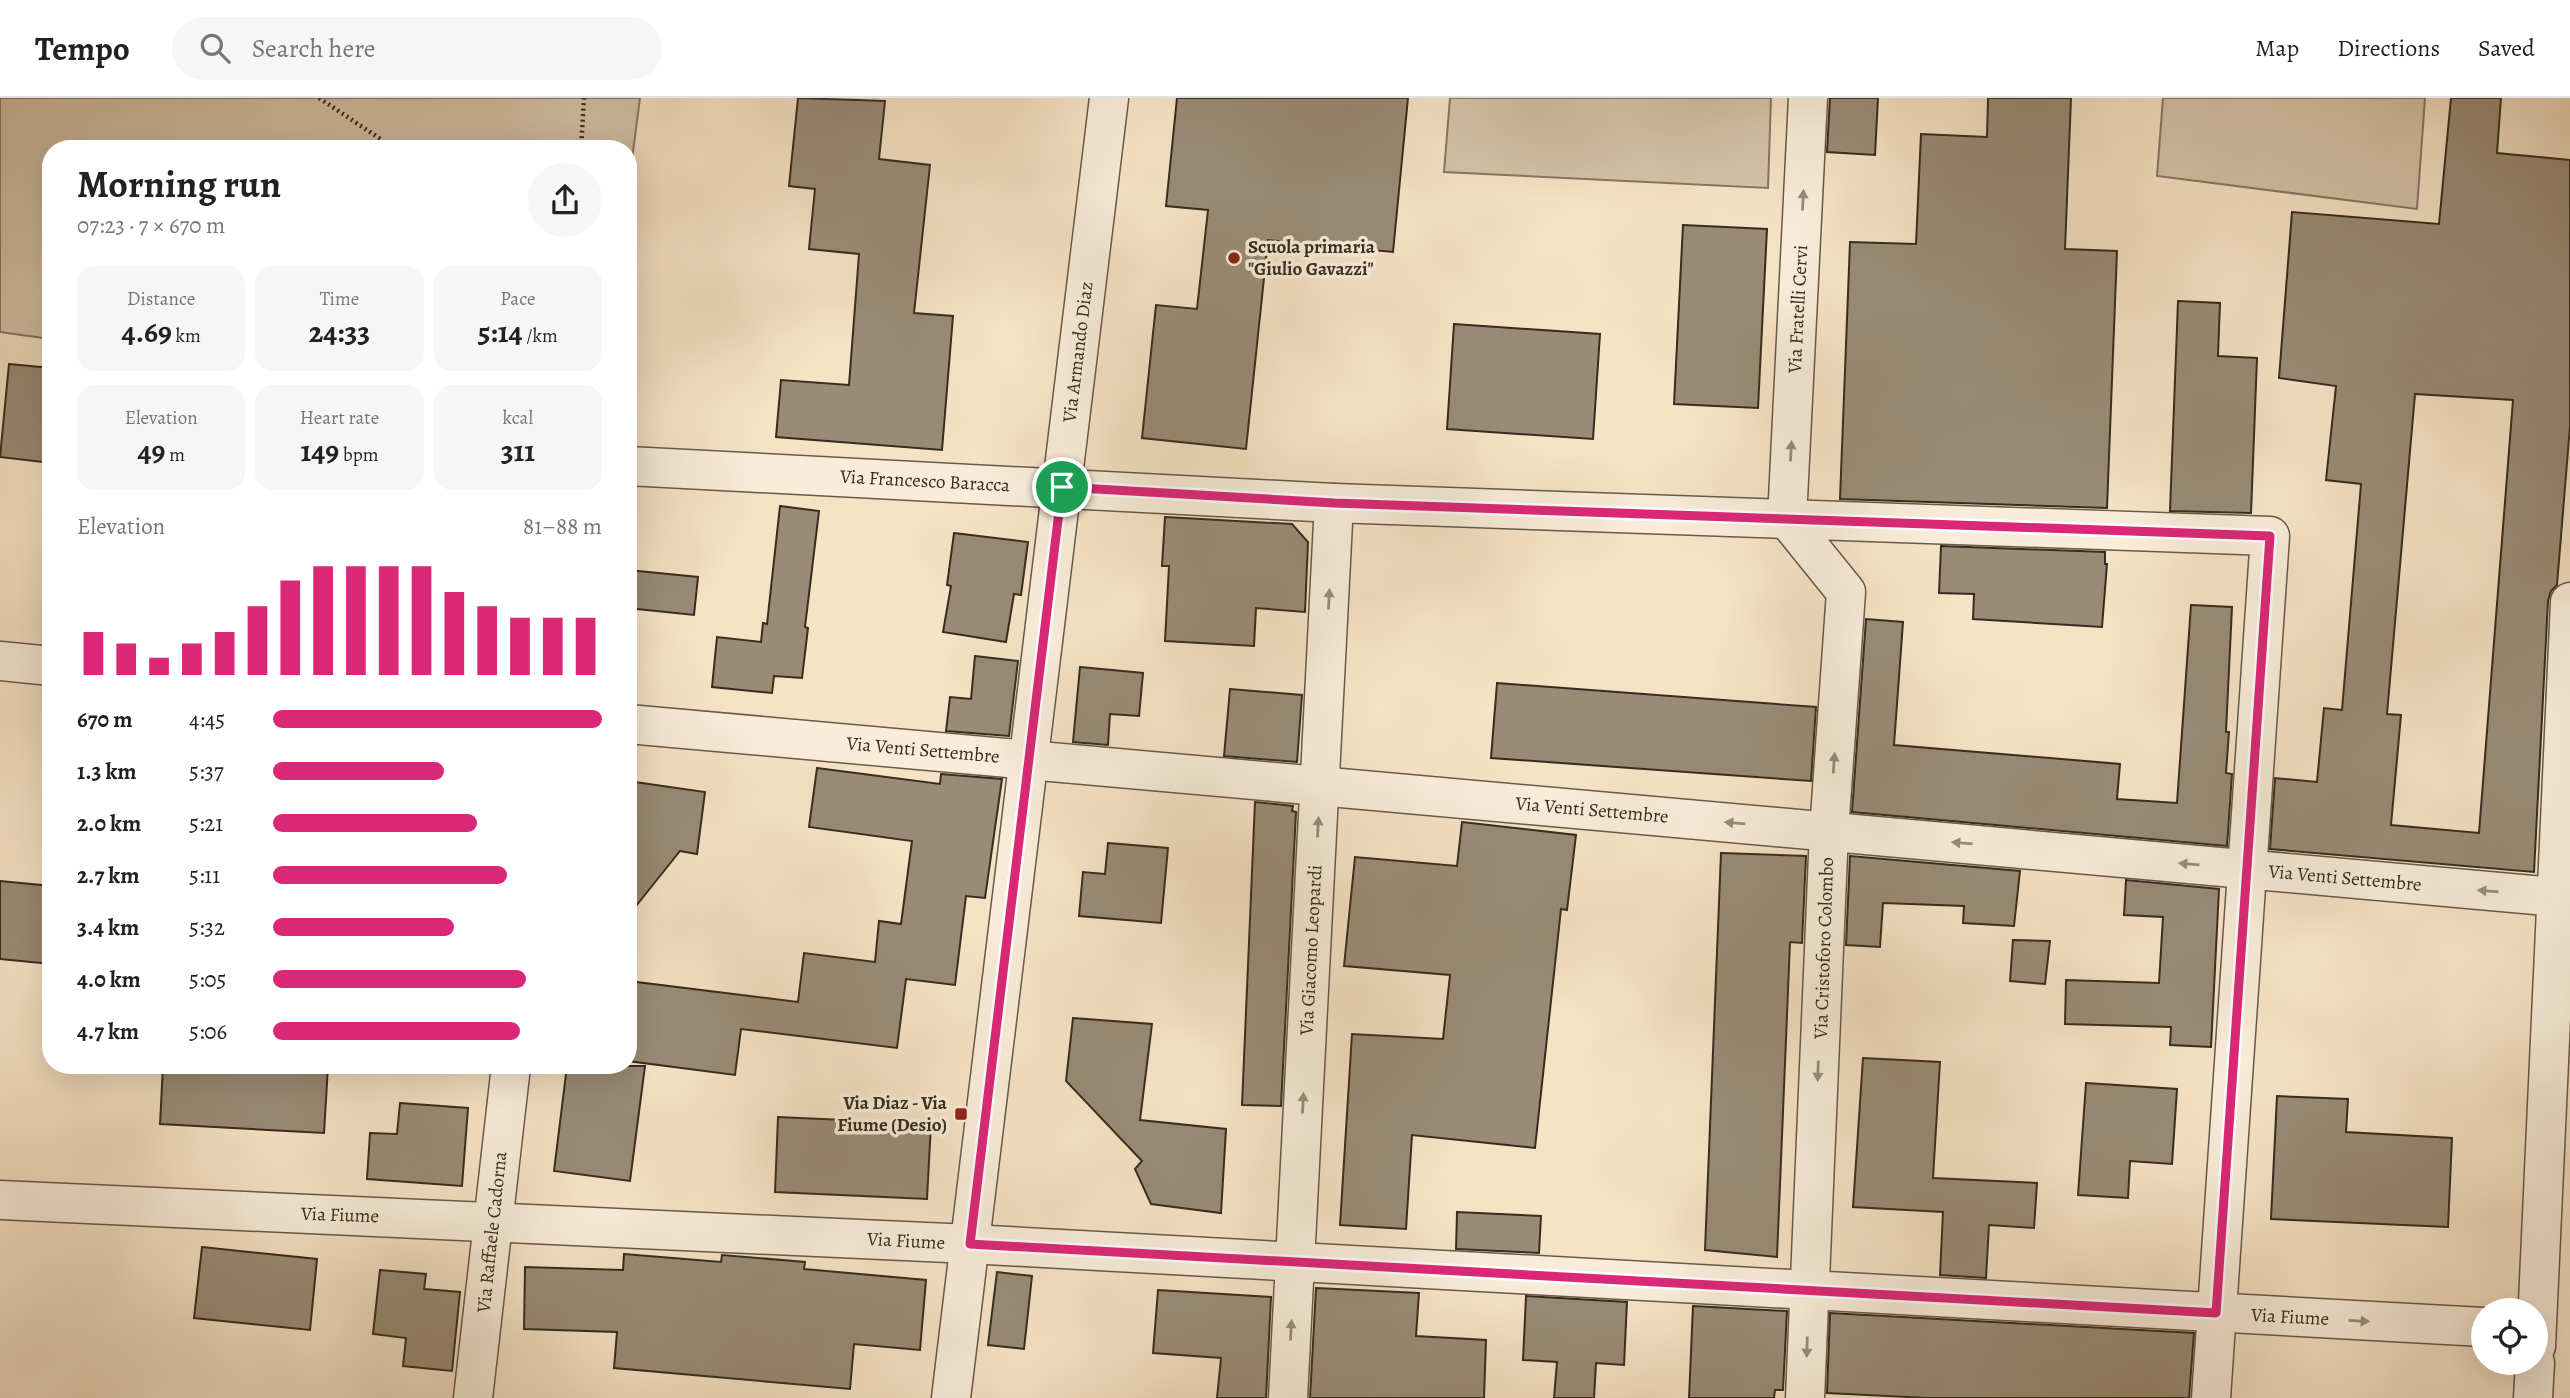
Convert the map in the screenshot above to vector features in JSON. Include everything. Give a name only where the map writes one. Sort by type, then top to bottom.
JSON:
[{"type":"street","name":"Via Armando Diaz","points":[[951,1398],[1109,98]]},
{"type":"street","name":"Via Fratelli Cervi","points":[[1787,519],[1808,98]]},
{"type":"street","name":"Via Francesco Baracca","points":[[637,466],[1334,503],[2270,536],[2247,869]]},
{"type":"street","name":"Via Giacomo Leopardi","points":[[1288,1398],[1334,503]]},
{"type":"street","name":"Via Cristoforo Colombo","points":[[1787,519],[1846,592],[1829,831],[1805,1398]]},
{"type":"street","points":[[2537,1298],[2556,897],[2567,744],[2570,602]]},
{"type":"street","points":[[0,661],[42,666]]},
{"type":"street","name":"Via Venti Settembre","points":[[637,725],[2556,897]]},
{"type":"street","points":[[2211,1398],[2247,869]]},
{"type":"street","name":"Via Raffaele Cadorna","points":[[473,1398],[510,1074]]},
{"type":"street","name":"Via Fiume","points":[[0,1200],[970,1244],[2471,1327]]},
{"type":"street","points":[[2533,1398],[2534,1375]]},
{"type":"path","points":[[319,98],[382,140]]},
{"type":"path","points":[[581,140],[584,98]]},
{"type":"shaded area","points":[[0,98],[640,98],[635,140],[42,140],[42,338],[0,332]]},
{"type":"shaded area","points":[[1450,98],[1771,98],[1768,188],[1444,172]]},
{"type":"shaded area","points":[[2163,98],[2425,98],[2417,209],[2157,176]]},
{"type":"building","points":[[798,98],[885,101],[879,159],[930,165],[914,313],[953,316],[942,450],[776,437],[781,380],[849,385],[859,254],[809,249],[815,189],[789,186]]},
{"type":"building","name":"Scuola primaria \"Giulio Gavazzi\"","points":[[1177,98],[1408,98],[1393,252],[1268,240],[1246,449],[1142,438],[1156,305],[1197,309],[1208,210],[1166,206]]},
{"type":"building","points":[[1830,98],[1878,98],[1875,155],[1827,152]]},
{"type":"building","points":[[1988,98],[2071,98],[2065,249],[2117,251],[2107,508],[1840,499],[1850,242],[1916,244],[1921,134],[1987,137]]},
{"type":"building","points":[[2451,98],[2501,98],[2497,153],[2570,160],[2570,426],[2557,585],[2551,591],[2548,601],[2534,872],[2270,849],[2275,778],[2317,782],[2324,708],[2342,710],[2361,484],[2326,480],[2336,386],[2279,378],[2292,212],[2439,224]],"holes":[[[2415,394],[2513,400],[2479,833],[2391,825],[2401,715],[2387,714]]]},
{"type":"building","points":[[1683,225],[1767,229],[1758,408],[1674,404]]},
{"type":"building","points":[[2178,301],[2220,303],[2218,356],[2257,358],[2251,513],[2170,511]]},
{"type":"building","points":[[1454,324],[1600,334],[1593,439],[1447,429]]},
{"type":"building","points":[[9,364],[42,367],[42,462],[0,457]]},
{"type":"building","points":[[780,506],[819,511],[805,627],[808,628],[802,678],[774,676],[772,693],[712,687],[717,637],[761,642],[763,623],[767,624]]},
{"type":"building","points":[[1165,517],[1292,524],[1308,542],[1305,612],[1256,608],[1254,646],[1165,641],[1169,566],[1162,566]]},
{"type":"building","points":[[954,533],[1028,542],[1021,595],[1014,594],[1006,642],[943,632],[951,586],[947,585]]},
{"type":"building","points":[[1941,546],[2105,552],[2107,564],[2102,627],[1973,619],[1974,594],[1939,593]]},
{"type":"building","points":[[637,571],[698,577],[694,615],[637,609]]},
{"type":"building","points":[[2191,605],[2232,607],[2226,773],[2232,774],[2227,846],[1852,812],[1866,619],[1903,622],[1894,745],[2120,764],[2117,799],[2177,803]]},
{"type":"building","points":[[975,656],[1018,661],[1009,736],[946,731],[950,697],[971,699]]},
{"type":"building","points":[[1080,667],[1143,673],[1139,716],[1110,714],[1108,745],[1073,742]]},
{"type":"building","points":[[1497,683],[1816,707],[1811,781],[1491,758]]},
{"type":"building","points":[[1230,689],[1302,695],[1297,762],[1224,756]]},
{"type":"building","points":[[817,768],[940,784],[941,774],[1002,779],[985,898],[966,896],[955,985],[906,979],[897,1048],[741,1029],[735,1075],[637,1062],[637,982],[798,1002],[804,953],[875,962],[879,921],[901,924],[912,841],[809,827]]},
{"type":"building","points":[[637,782],[705,792],[697,854],[680,851],[637,905]]},
{"type":"building","points":[[1255,802],[1293,806],[1292,811],[1296,812],[1281,1106],[1242,1105]]},
{"type":"building","points":[[1462,822],[1576,835],[1567,910],[1561,909],[1535,1148],[1412,1135],[1406,1229],[1340,1225],[1352,1034],[1443,1039],[1450,975],[1344,966],[1355,857],[1457,866]]},
{"type":"building","points":[[1108,843],[1168,848],[1161,923],[1079,916],[1083,872],[1105,874]]},
{"type":"building","points":[[1721,853],[1806,856],[1802,943],[1790,942],[1777,1257],[1705,1250]]},
{"type":"building","points":[[1850,856],[2020,871],[2014,926],[1963,923],[1964,906],[1883,903],[1880,947],[1846,945]]},
{"type":"building","points":[[2126,880],[2219,889],[2211,1047],[2170,1045],[2171,1027],[2065,1024],[2066,980],[2159,983],[2163,917],[2124,915]]},
{"type":"building","points":[[0,881],[42,885],[42,963],[0,959]]},
{"type":"building","points":[[2013,940],[2050,941],[2045,984],[2010,981]]},
{"type":"building","points":[[1073,1018],[1152,1024],[1140,1120],[1226,1129],[1221,1213],[1151,1204],[1135,1169],[1142,1161],[1066,1081]]},
{"type":"building","points":[[1863,1058],[1940,1062],[1933,1178],[2037,1183],[2034,1228],[1989,1225],[1986,1278],[1940,1275],[1943,1212],[1853,1207]]},
{"type":"building","points":[[637,1066],[645,1066],[630,1181],[554,1171],[566,1074],[637,1074]]},
{"type":"building","points":[[163,1074],[328,1074],[324,1133],[160,1124]]},
{"type":"building","points":[[2086,1083],[2177,1089],[2172,1164],[2130,1161],[2128,1198],[2078,1195]]},
{"type":"building","points":[[2277,1096],[2348,1099],[2346,1132],[2452,1138],[2448,1227],[2271,1219]]},
{"type":"building","points":[[400,1103],[468,1108],[462,1186],[367,1179],[370,1133],[397,1134]]},
{"type":"building","points":[[778,1117],[931,1124],[927,1199],[775,1192]]},
{"type":"building","points":[[1457,1212],[1541,1216],[1539,1253],[1456,1249]]},
{"type":"building","points":[[202,1247],[317,1259],[310,1330],[194,1318]]},
{"type":"building","points":[[624,1254],[721,1262],[722,1255],[805,1262],[804,1269],[926,1280],[920,1350],[854,1344],[850,1389],[614,1368],[617,1332],[524,1329],[525,1267],[623,1270]]},
{"type":"building","points":[[380,1270],[426,1274],[424,1289],[460,1292],[452,1371],[403,1366],[406,1338],[373,1334]]},
{"type":"building","points":[[997,1272],[1032,1276],[1024,1349],[988,1345]]},
{"type":"building","points":[[1316,1288],[1419,1293],[1416,1336],[1486,1340],[1484,1398],[1310,1398]]},
{"type":"building","points":[[1158,1290],[1271,1297],[1266,1398],[1217,1398],[1221,1358],[1153,1353]]},
{"type":"building","points":[[1526,1296],[1627,1302],[1624,1365],[1596,1363],[1594,1398],[1554,1398],[1557,1362],[1523,1360]]},
{"type":"building","points":[[1693,1306],[1787,1311],[1783,1390],[1775,1390],[1774,1398],[1689,1398]]},
{"type":"building","points":[[1830,1313],[2194,1333],[2189,1398],[1928,1398],[1827,1393]]},
{"type":"place","name":"Scuola primaria \"Giulio Gavazzi\"","points":[[1234,258]]},
{"type":"place","name":"Via Diaz - Via Fiume (Desio)","points":[[961,1114]]},
{"type":"route","points":[[1062,487],[1334,503],[2270,536],[2216,1313],[970,1244],[1062,487]]}]
